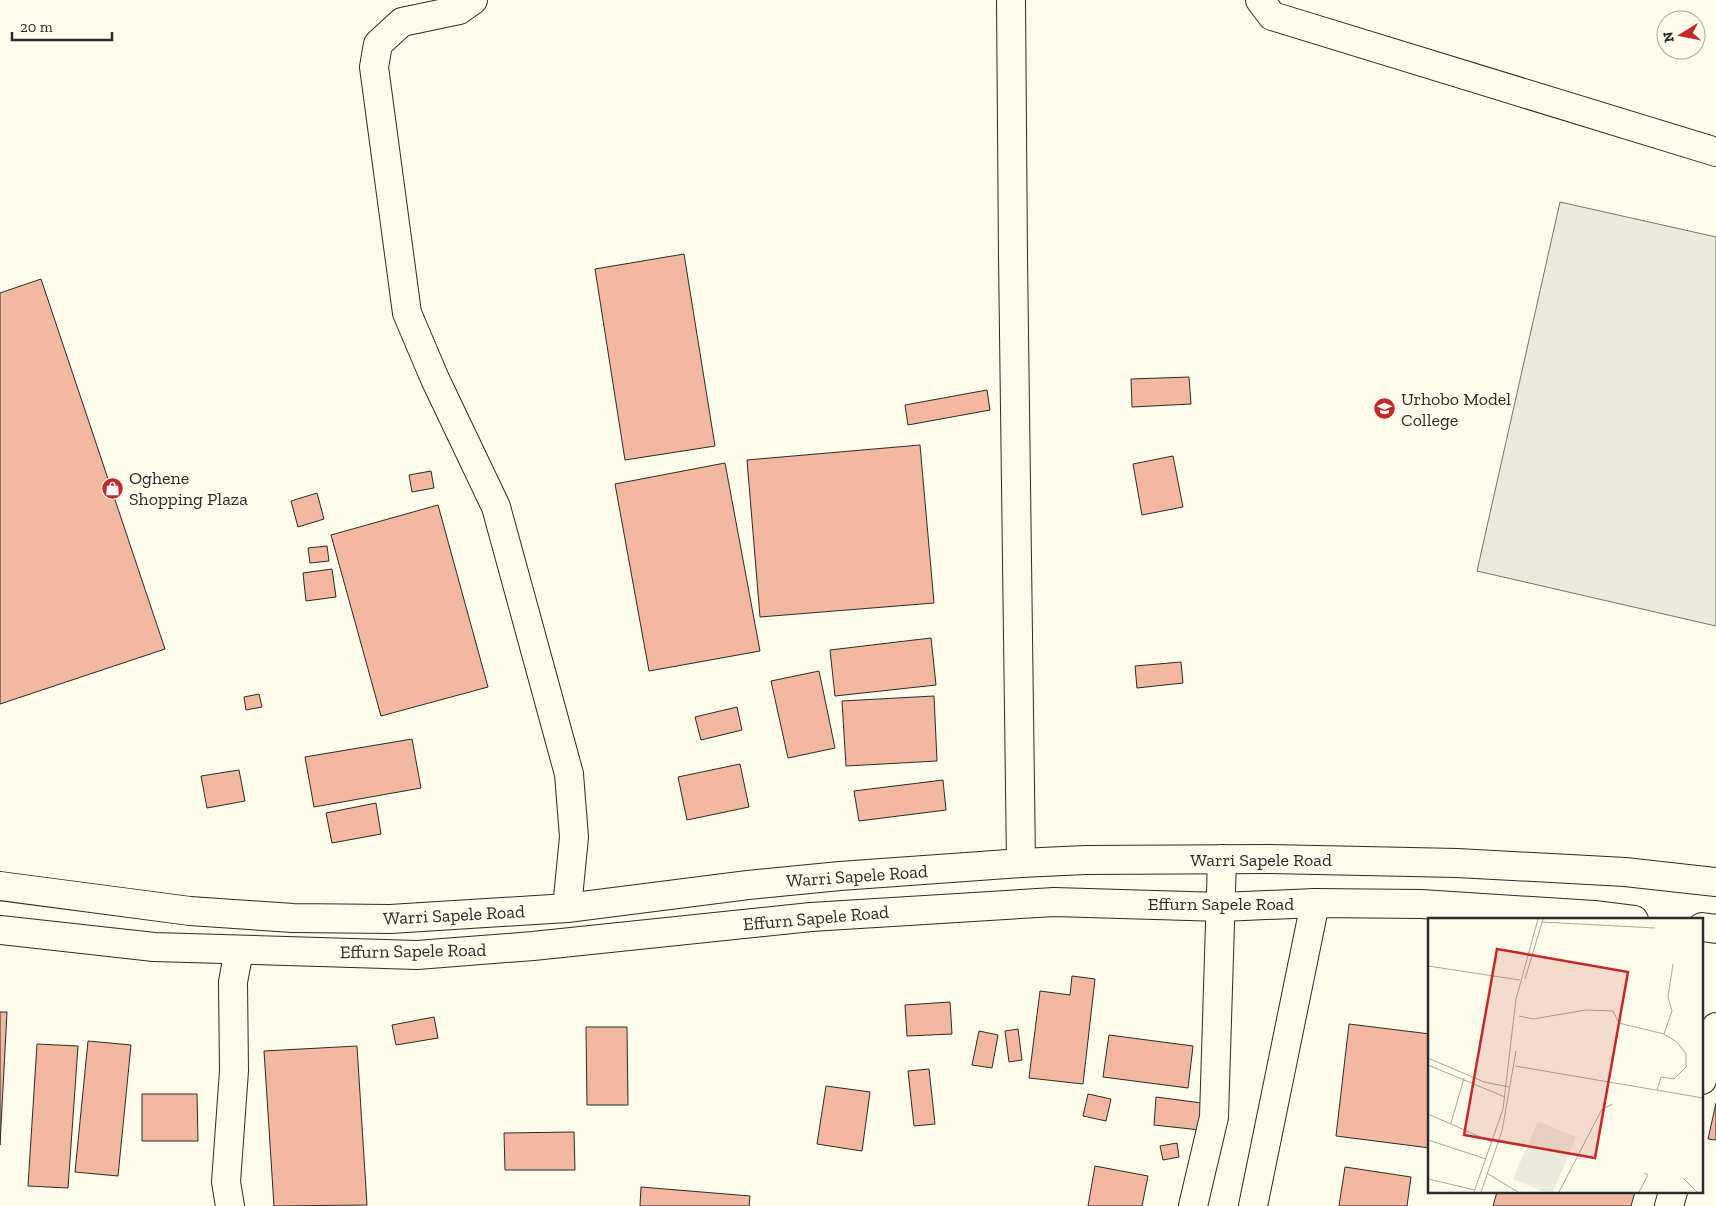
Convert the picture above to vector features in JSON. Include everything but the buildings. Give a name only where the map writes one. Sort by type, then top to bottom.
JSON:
[{"type":"main road","points":[[473,0],[459,10],[402,22],[378,44],[374,67],[408,313],[435,379],[496,507],[569,774],[574,837],[567,908]]},
{"type":"main road","points":[[1011,0],[1021,863]]},
{"type":"main road","points":[[1260,0],[1272,16],[1716,152]]},
{"type":"main road","points":[[1193,1206],[1214,1118],[1222,859]]},
{"type":"main road","name":"Warri Sapele Road","points":[[0,886],[190,910],[293,918],[390,919],[567,908],[805,879],[1021,863],[1222,859],[1457,863],[1625,872],[1716,882]]},
{"type":"main road","points":[[805,879],[811,917]]},
{"type":"main road","name":"Effurn Sapele Road","points":[[0,930],[154,947],[417,954],[533,946],[811,917],[1054,902],[1222,907],[1315,902],[1421,904],[1618,918]]},
{"type":"main road","points":[[1253,1206],[1315,902]]},
{"type":"main road","points":[[230,1206],[226,1182],[234,1071],[233,982],[239,950]]},
{"type":"main road","points":[[1704,1072],[1716,1027]]},
{"type":"shaded area","points":[[1560,202],[1716,237],[1716,626],[1477,571]]},
{"type":"place","name":"Urhobo Model College","points":[[1385,409]]},
{"type":"place","name":"Oghene Shopping Plaza","points":[[113,488]]}]
